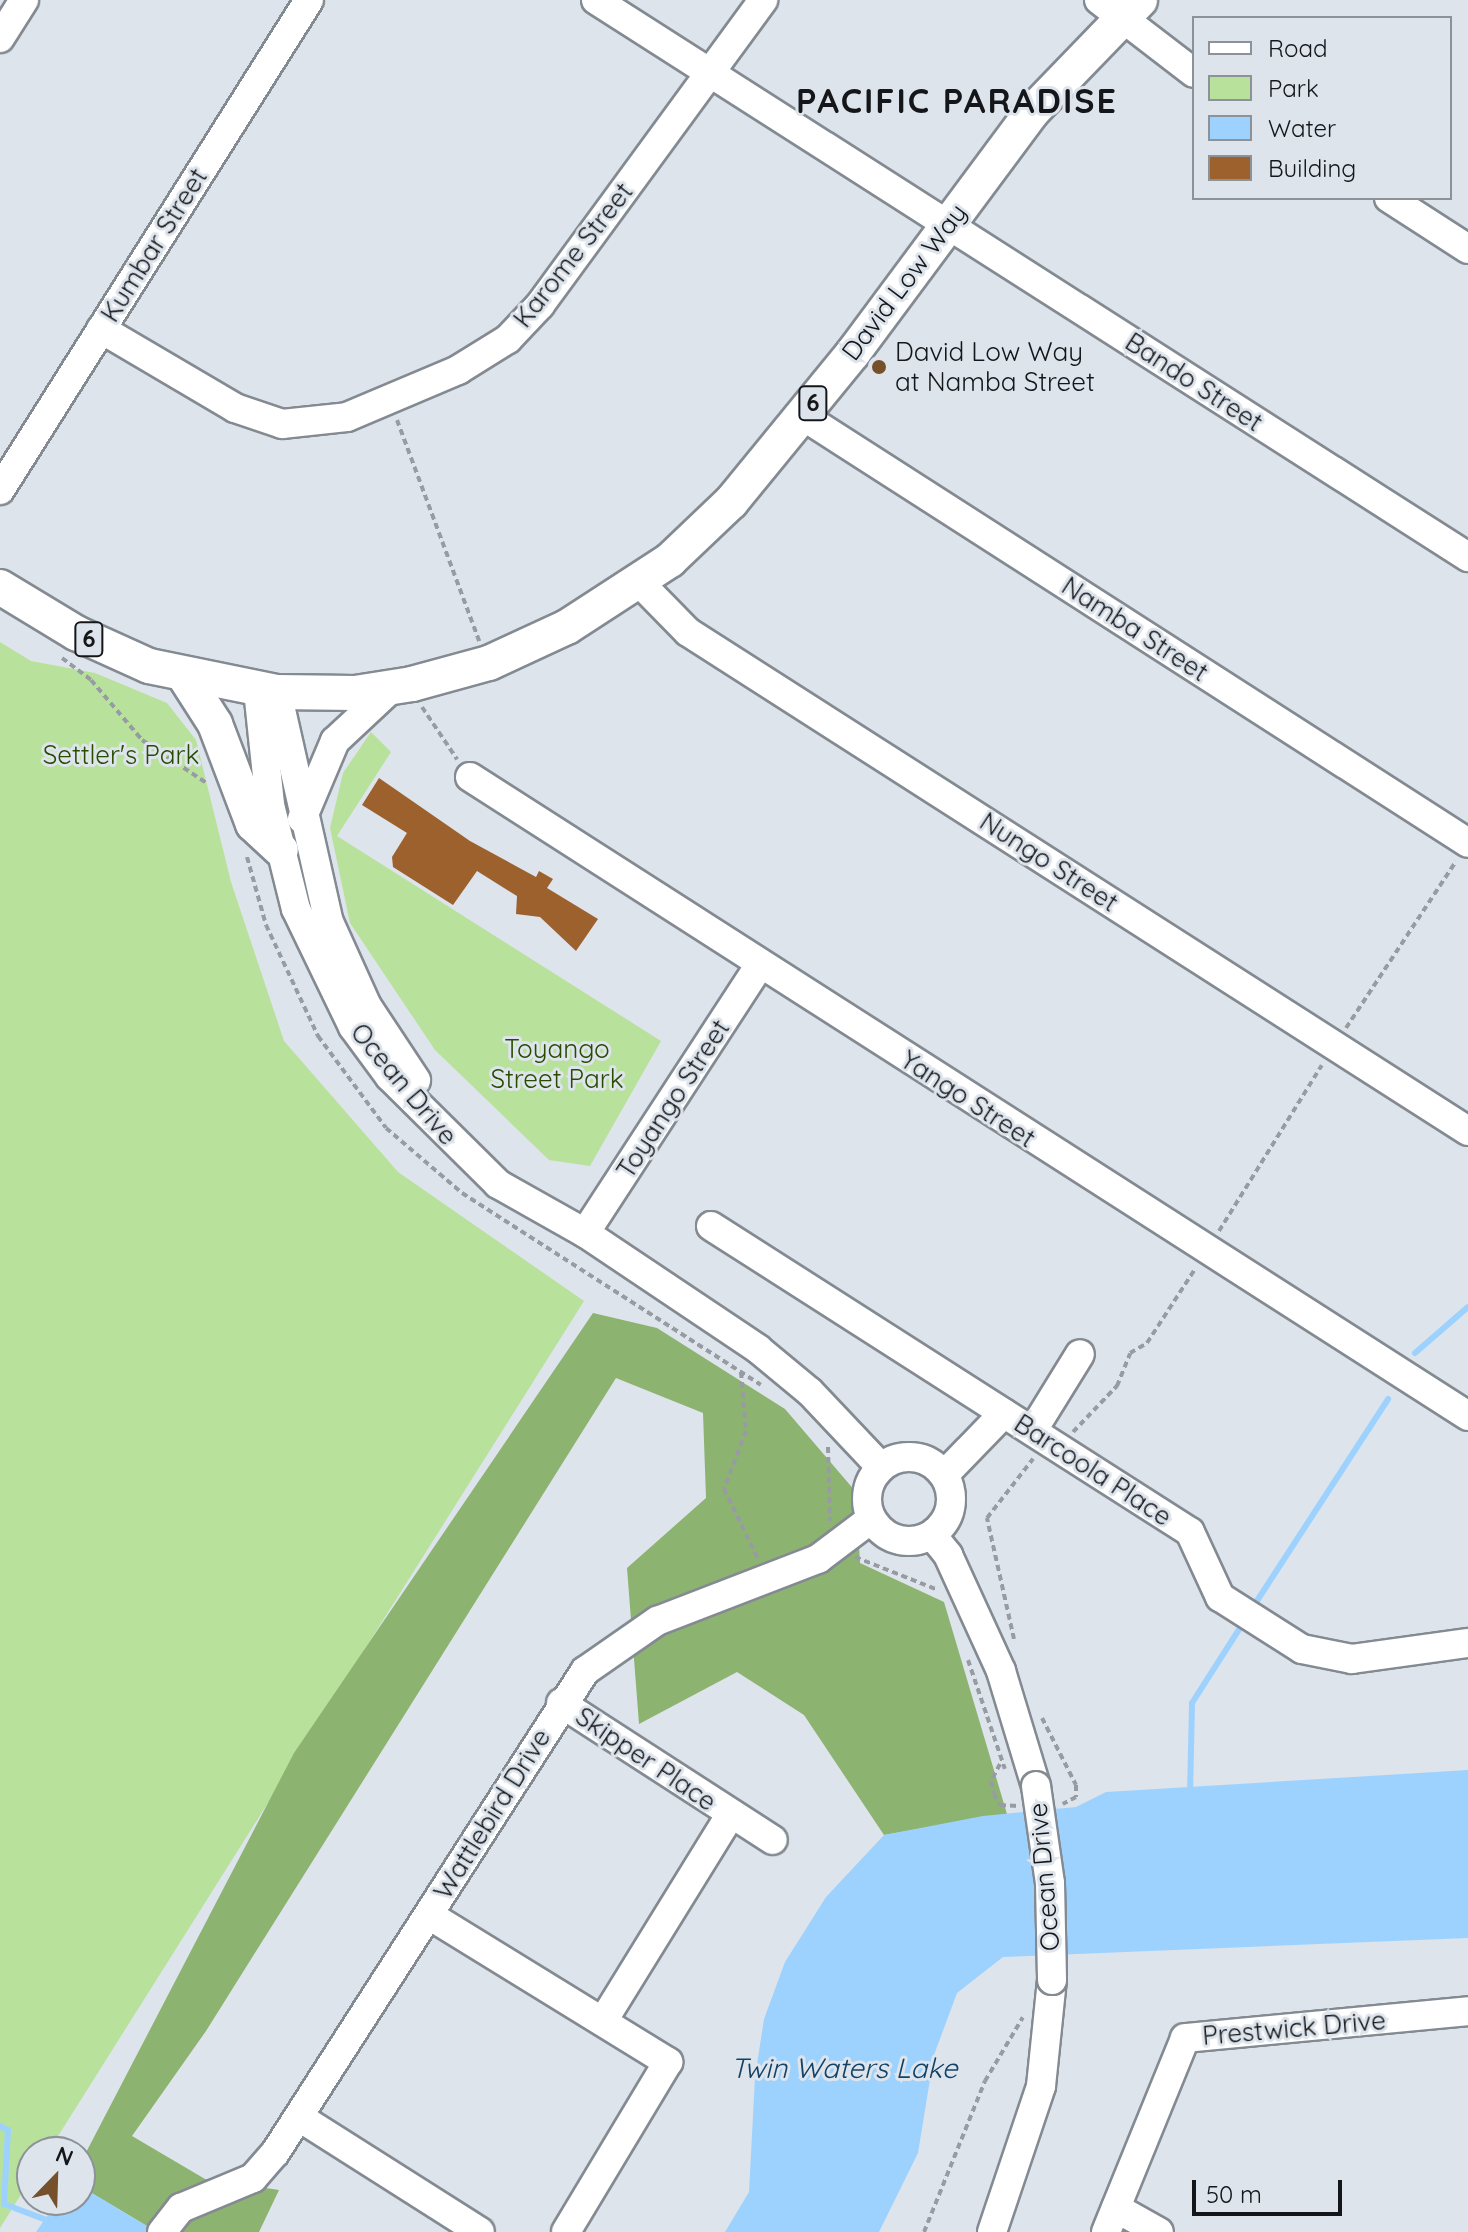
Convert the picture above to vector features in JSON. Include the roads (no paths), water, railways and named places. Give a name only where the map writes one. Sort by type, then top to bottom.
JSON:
[{"type":"main road","name":"David Low Way","points":[[0,587],[114,651],[185,677],[268,691],[402,686],[489,663],[567,627],[639,582],[701,533],[803,416],[1031,113],[1119,6]]},
{"type":"main road","points":[[185,677],[215,724],[253,824],[281,850]]},
{"type":"street","points":[[0,38],[24,0]]},
{"type":"street","name":"Kumbar Street","points":[[0,490],[309,0]]},
{"type":"street","name":"Bando Street","points":[[596,0],[1468,557]]},
{"type":"street","name":"Karome Street","points":[[101,329],[235,408],[282,424],[347,417],[391,403],[508,339],[540,305],[763,0]]},
{"type":"street","points":[[1119,6],[1192,71]]},
{"type":"street","points":[[1392,200],[1468,249]]},
{"type":"street","name":"Namba Street","points":[[803,416],[1468,843]]},
{"type":"street","name":"Nungo Street","points":[[639,582],[688,632],[1468,1131]]},
{"type":"street","points":[[302,820],[335,741],[402,686]]},
{"type":"street","name":"Ocean Drive","points":[[268,691],[329,922],[388,1041],[476,1143],[585,1233]]},
{"type":"street","name":"Ocean Drive","points":[[268,691],[259,736],[296,909],[326,979],[390,1077],[498,1184],[585,1233],[758,1349],[810,1392],[881,1467]]},
{"type":"street","name":"Yango Street","points":[[470,777],[1206,1252],[1468,1416]]},
{"type":"street","name":"Toyango Street","points":[[585,1233],[760,965]]},
{"type":"street","name":"Barcoola Place","points":[[711,1226],[1190,1532],[1220,1597],[1302,1649],[1352,1659],[1468,1643]]},
{"type":"street","points":[[1033,1430],[1080,1354]]},
{"type":"street","points":[[944,1475],[1004,1413]]},
{"type":"street","points":[[907,1457],[944,1475],[949,1515],[932,1535],[891,1538],[871,1519],[867,1492],[881,1467],[907,1457]]},
{"type":"street","name":"Wattlebird Drive","points":[[164,2229],[181,2208],[253,2178],[299,2117],[429,1915],[486,1834],[503,1793],[585,1671],[657,1621],[818,1559],[871,1519]]},
{"type":"street","name":"Ocean Drive","points":[[932,1535],[948,1555],[1001,1671],[1038,1799],[1050,1883],[1052,1980],[1041,2086],[992,2232]]},
{"type":"street","name":"Skipper Place","points":[[561,1703],[773,1840]]},
{"type":"street","name":"Skipper Place","points":[[603,2021],[730,1815]]},
{"type":"street","points":[[429,1915],[668,2062],[566,2232]]},
{"type":"street","name":"Prestwick Drive","points":[[1111,2220],[1185,2038],[1468,2011]]},
{"type":"street","points":[[299,2117],[480,2232]]},
{"type":"street","points":[[1111,2220],[1159,2232]]},
{"type":"street","points":[[968,2232],[992,2232]]},
{"type":"water","name":"Twin Waters Lake","points":[[1468,1770],[1468,1938],[1003,1957],[957,1993],[934,2055],[918,2153],[879,2232],[725,2232],[749,2192],[755,2077],[764,2019],[785,1962],[826,1897],[884,1835],[983,1816],[1076,1807],[1106,1792]]},
{"type":"water","points":[[96,2196],[157,2232],[36,2232],[47,2216],[96,2216]]},
{"type":"waterway","points":[[1415,1353],[1468,1307]]},
{"type":"waterway","points":[[1253,1607],[1388,1399]]},
{"type":"waterway","points":[[1190,1793],[1192,1703],[1245,1620]]},
{"type":"waterway","points":[[0,2126],[8,2130],[4,2204],[44,2219]]},
{"type":"place","name":"David Low Way at Namba Street","points":[[879,367]]},
{"type":"district","name":"PACIFIC PARADISE","points":[[957,101]]},
{"type":"park label","name":"Settler's Park","points":[[121,755]]},
{"type":"park label","name":"Toyango Street Park","points":[[557,1064]]}]
